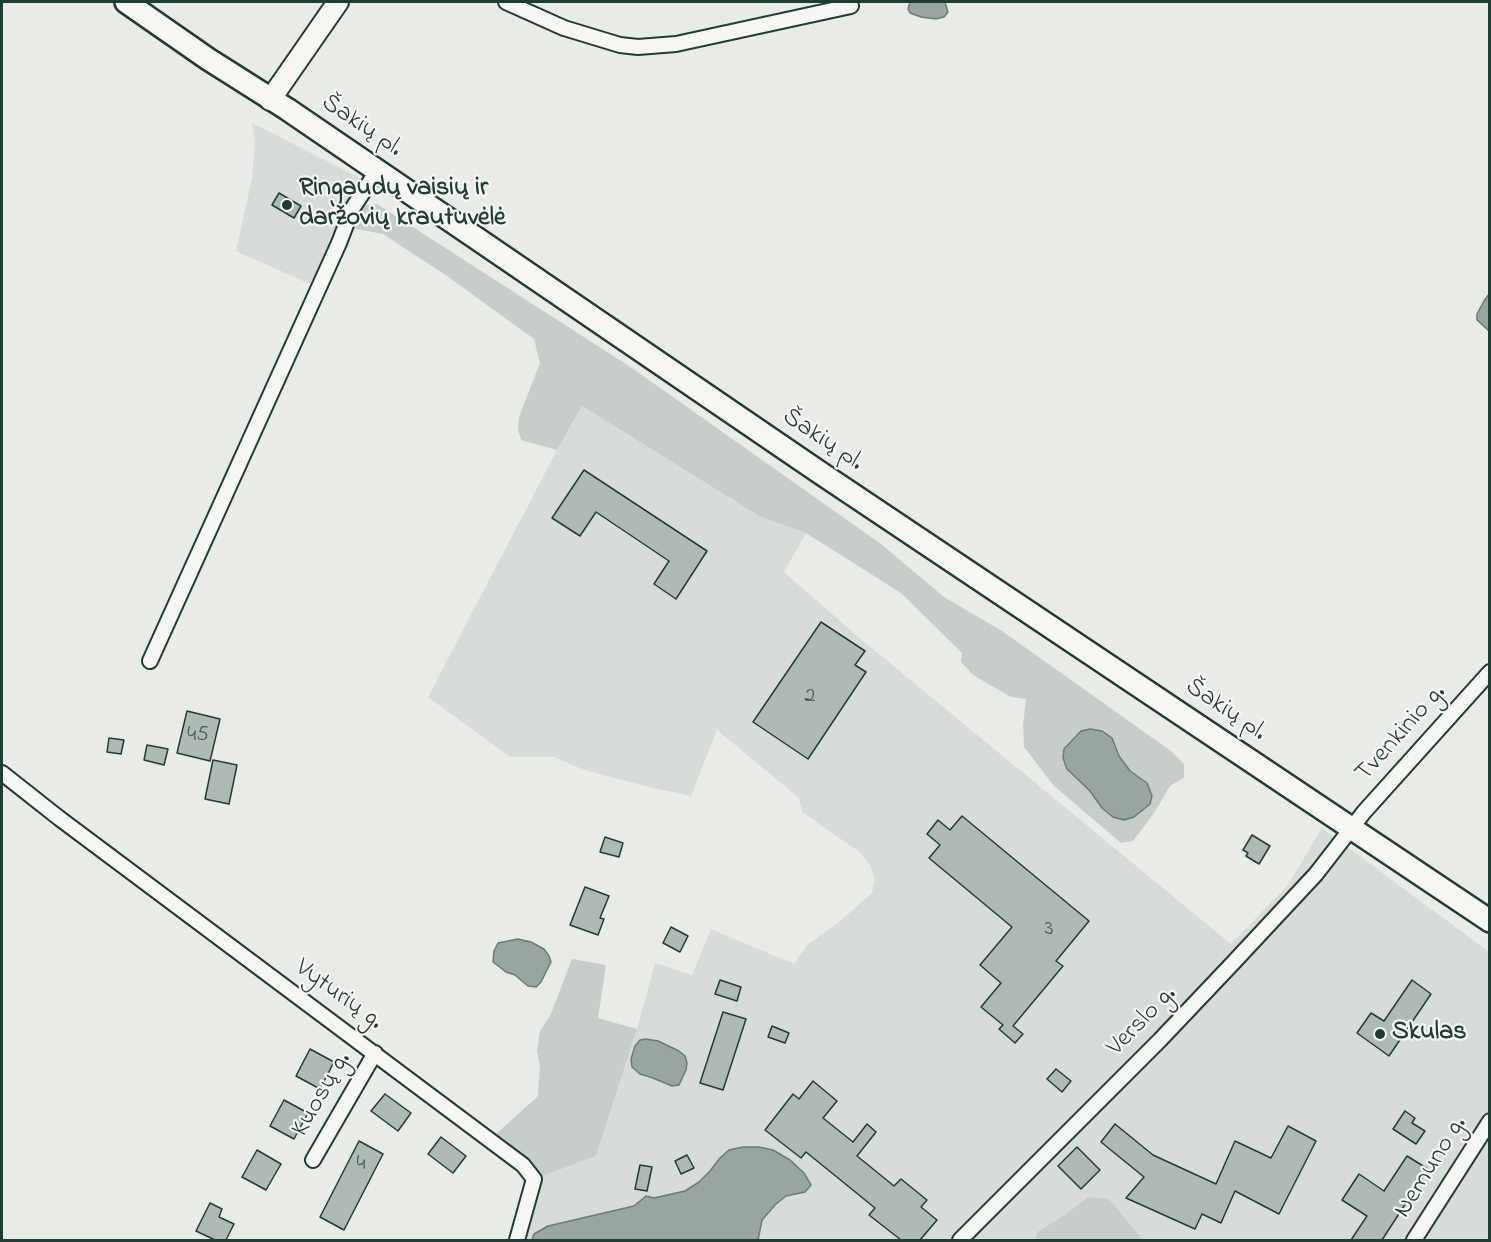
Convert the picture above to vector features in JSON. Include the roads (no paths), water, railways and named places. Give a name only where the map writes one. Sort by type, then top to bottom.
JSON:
[{"type":"main road","name":"Šakių pl.","points":[[126,2],[208,59],[287,109],[819,472],[1490,921]]},
{"type":"main road","points":[[270,100],[339,2]]},
{"type":"street","points":[[506,2],[564,28],[620,45],[638,47],[676,45],[851,6]]},
{"type":"street","points":[[150,661],[334,254],[352,209],[377,171]]},
{"type":"street","name":"Tvenkinio g.","points":[[1351,828],[1490,672]]},
{"type":"street","name":"Vyturių g.","points":[[2,773],[523,1165],[534,1179],[517,1240]]},
{"type":"street","name":"Verslo g.","points":[[960,1240],[1160,1040],[1316,874],[1351,828]]},
{"type":"street","name":"Kuosų g.","points":[[313,1160],[375,1053]]},
{"type":"street","name":"Nemuno g.","points":[[1414,1240],[1490,1121]]},
{"type":"place","name":"Ringaudų vaisių ir daržovių krautuvėlė","points":[[287,205]]},
{"type":"place","name":"Skulas","points":[[1380,1034]]}]
